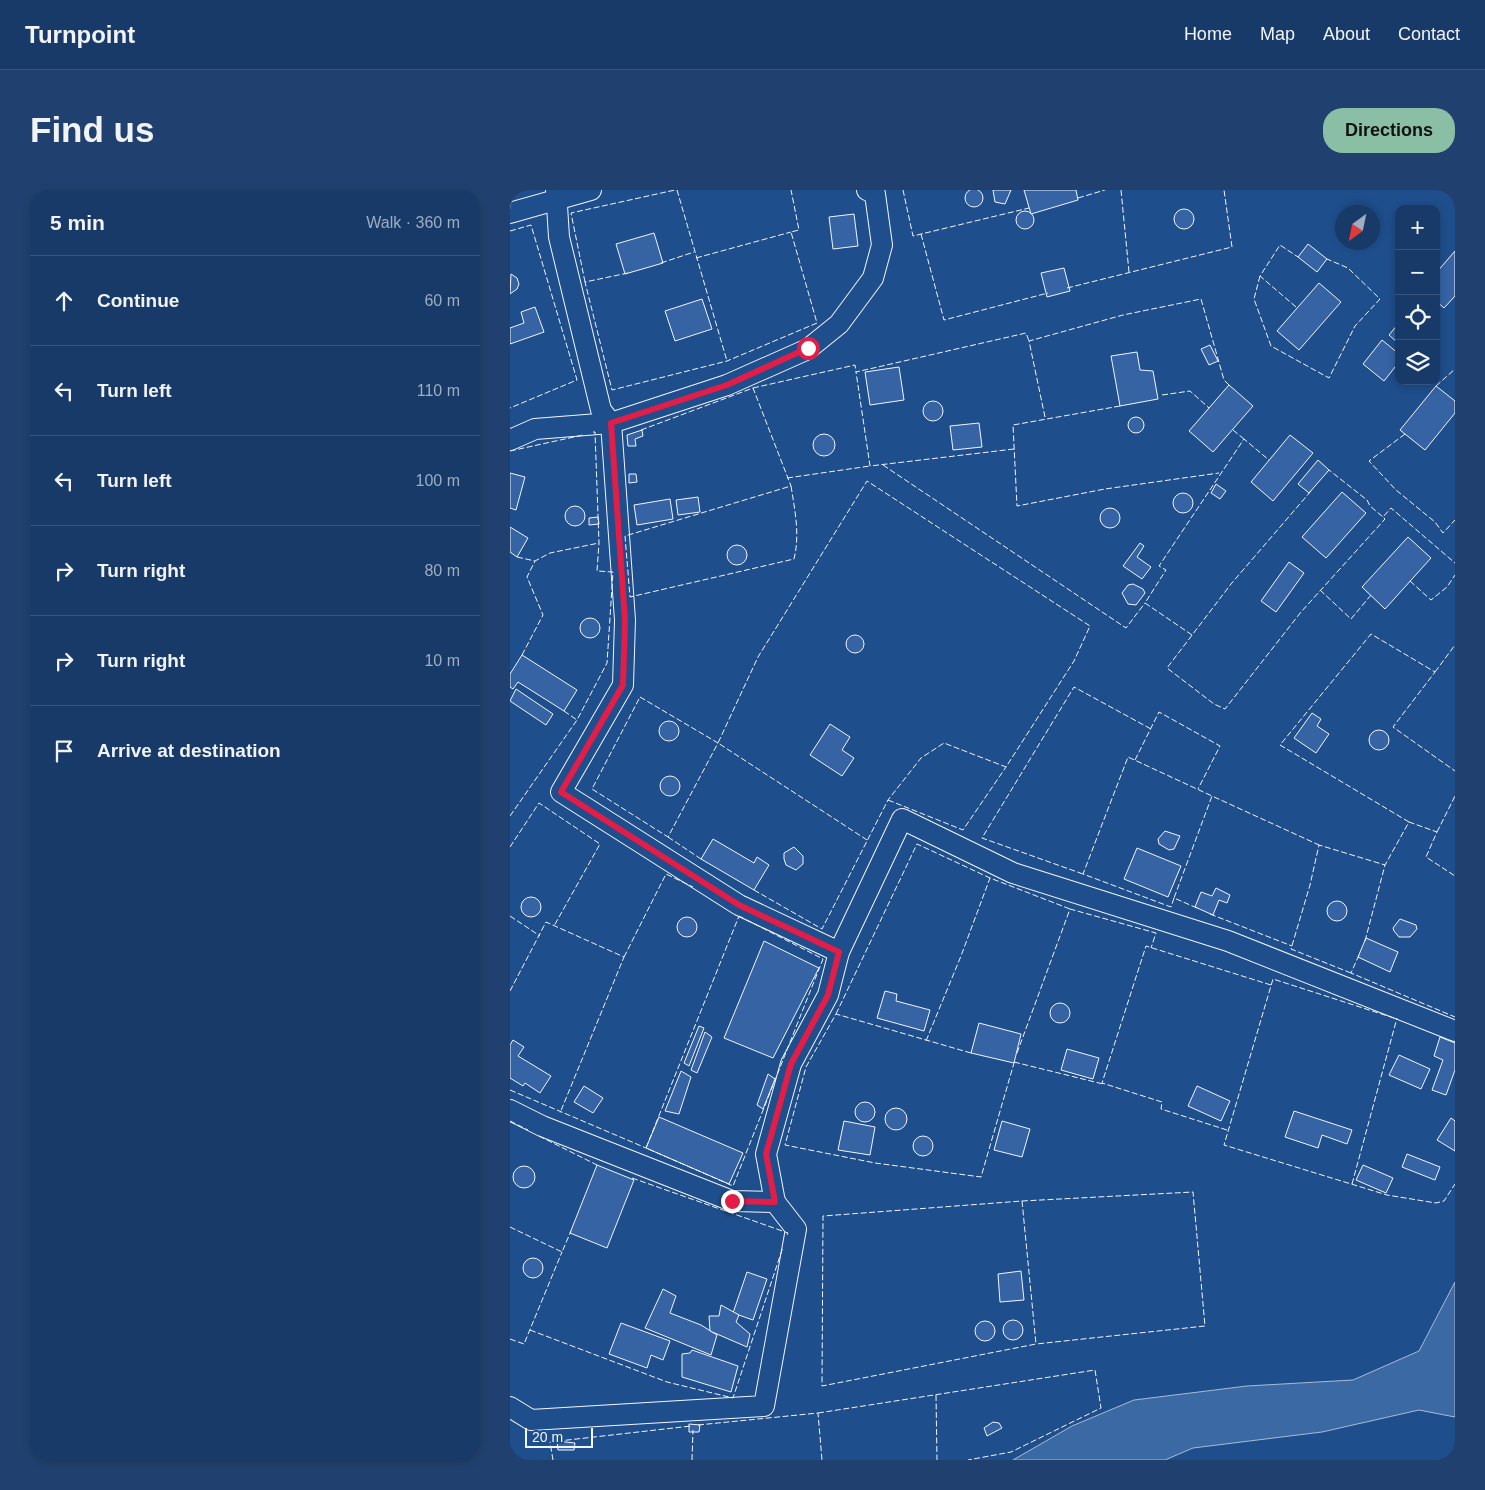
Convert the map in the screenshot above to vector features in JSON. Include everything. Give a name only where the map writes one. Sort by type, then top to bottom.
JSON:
[{"type":"street","points":[[510,213],[557,194],[591,190]]},
{"type":"street","points":[[510,440],[535,429],[611,423],[727,385],[808,348],[839,324],[873,278],[882,245],[875,194],[867,190]]},
{"type":"street","points":[[557,194],[559,237],[601,410],[611,423],[625,620],[623,685],[561,792],[739,905],[839,952]]},
{"type":"street","points":[[510,1407],[530,1420],[764,1406],[796,1229],[775,1202],[766,1154],[791,1064],[828,995],[839,952],[902,819],[1013,873],[1228,941],[1455,1031]]},
{"type":"street","points":[[510,1110],[542,1126],[732,1201],[775,1202]]},
{"type":"water","points":[[1455,1282],[1455,1417],[1419,1410],[1322,1432],[1193,1448],[1165,1460],[1013,1460],[1072,1426],[1134,1400],[1247,1386],[1353,1380],[1419,1351]]},
{"type":"building","points":[[970,189],[978,189],[983,194],[981,205],[970,207],[965,202],[965,194]]},
{"type":"building","points":[[993,190],[1011,190],[1005,204],[995,202]]},
{"type":"building","points":[[1024,190],[1076,190],[1078,200],[1031,214]]},
{"type":"building","points":[[1184,209],[1191,212],[1194,219],[1191,226],[1184,229],[1177,226],[1174,219],[1177,212]]},
{"type":"building","points":[[1025,211],[1031,214],[1034,220],[1031,226],[1025,229],[1019,226],[1016,220],[1019,214]]},
{"type":"building","points":[[854,214],[858,246],[833,249],[829,217]]},
{"type":"building","points":[[654,233],[663,263],[625,274],[616,244]]},
{"type":"building","points":[[1308,244],[1327,259],[1317,272],[1298,257]]},
{"type":"building","points":[[1455,251],[1455,296],[1444,308],[1440,304],[1440,268]]},
{"type":"building","points":[[1064,268],[1070,291],[1047,297],[1041,273]]},
{"type":"building","points":[[511,274],[517,278],[519,284],[517,289],[510,294]]},
{"type":"building","points":[[1319,283],[1341,302],[1299,350],[1277,331]]},
{"type":"building","points":[[702,299],[712,329],[675,341],[665,311]]},
{"type":"building","points":[[535,307],[544,332],[510,344],[510,328],[524,323],[521,312]]},
{"type":"building","points":[[1395,328],[1395,340],[1389,335]]},
{"type":"building","points":[[1382,340],[1395,351],[1395,367],[1384,381],[1363,364]]},
{"type":"building","points":[[1210,345],[1218,361],[1209,365],[1201,349]]},
{"type":"building","points":[[1137,352],[1140,370],[1153,371],[1158,399],[1120,406],[1111,356]]},
{"type":"building","points":[[899,367],[904,400],[870,405],[865,372]]},
{"type":"building","points":[[1229,385],[1253,406],[1213,452],[1189,431]]},
{"type":"building","points":[[1436,386],[1455,401],[1455,413],[1425,450],[1400,430]]},
{"type":"building","points":[[933,401],[940,404],[943,411],[940,418],[933,421],[926,418],[923,411],[926,404]]},
{"type":"building","points":[[1133,417],[1139,417],[1144,422],[1142,431],[1133,433],[1128,428],[1128,422]]},
{"type":"building","points":[[979,423],[982,447],[953,450],[950,426]]},
{"type":"building","points":[[642,430],[643,436],[635,439],[636,446],[628,446],[627,435]]},
{"type":"building","points":[[824,434],[832,437],[835,445],[832,453],[824,456],[816,453],[813,445],[816,437]]},
{"type":"building","points":[[1290,435],[1313,453],[1273,501],[1251,482]]},
{"type":"building","points":[[1318,460],[1329,470],[1309,493],[1298,484]]},
{"type":"building","points":[[510,473],[525,477],[516,510],[510,508]]},
{"type":"building","points":[[629,474],[636,474],[637,482],[629,483]]},
{"type":"building","points":[[1216,484],[1226,491],[1220,499],[1211,493]]},
{"type":"building","points":[[1342,492],[1366,513],[1326,558],[1302,537]]},
{"type":"building","points":[[1183,493],[1190,496],[1193,503],[1190,510],[1183,513],[1176,510],[1173,503],[1176,496]]},
{"type":"building","points":[[698,497],[700,512],[678,515],[676,500]]},
{"type":"building","points":[[670,499],[673,519],[637,525],[634,505]]},
{"type":"building","points":[[571,506],[579,506],[585,512],[585,520],[579,526],[571,526],[565,520],[565,512]]},
{"type":"building","points":[[1110,508],[1117,511],[1120,518],[1117,525],[1110,528],[1103,525],[1100,518],[1103,511]]},
{"type":"building","points":[[598,517],[599,524],[589,525],[589,518]]},
{"type":"building","points":[[510,527],[528,538],[517,557],[510,552]]},
{"type":"building","points":[[1408,537],[1431,558],[1385,609],[1362,587]]},
{"type":"building","points":[[1140,543],[1144,546],[1137,557],[1151,567],[1142,579],[1123,566]]},
{"type":"building","points":[[737,545],[744,548],[747,555],[744,562],[737,565],[730,562],[727,555],[730,548]]},
{"type":"building","points":[[1289,562],[1304,573],[1276,612],[1261,601]]},
{"type":"building","points":[[1133,584],[1143,589],[1145,593],[1136,605],[1128,604],[1122,593],[1128,585]]},
{"type":"building","points":[[590,618],[597,621],[600,628],[597,635],[590,638],[583,635],[580,628],[583,621]]},
{"type":"building","points":[[855,635],[861,638],[864,644],[861,650],[855,653],[849,650],[846,644],[849,638]]},
{"type":"building","points":[[522,655],[577,690],[564,711],[518,682],[513,689],[510,687],[510,674]]},
{"type":"building","points":[[516,689],[553,714],[546,725],[510,701]]},
{"type":"building","points":[[1312,713],[1321,719],[1317,726],[1329,734],[1316,753],[1294,738]]},
{"type":"building","points":[[669,721],[676,724],[679,731],[676,738],[669,741],[662,738],[659,731],[662,724]]},
{"type":"building","points":[[830,724],[850,737],[842,750],[854,758],[842,776],[810,755]]},
{"type":"building","points":[[1379,730],[1386,733],[1389,740],[1386,747],[1379,750],[1372,747],[1369,740],[1372,733]]},
{"type":"building","points":[[670,776],[677,779],[680,786],[677,793],[670,796],[663,793],[660,786],[663,779]]},
{"type":"building","points":[[1165,831],[1180,836],[1174,849],[1169,850],[1159,844],[1158,839]]},
{"type":"building","points":[[713,839],[754,863],[757,857],[769,865],[754,890],[701,859]]},
{"type":"building","points":[[794,847],[803,856],[803,864],[796,870],[786,865],[784,859],[784,853]]},
{"type":"building","points":[[1137,848],[1181,866],[1168,897],[1124,879]]},
{"type":"building","points":[[1216,888],[1230,895],[1227,903],[1219,900],[1213,915],[1195,907],[1201,892],[1212,896]]},
{"type":"building","points":[[531,897],[538,900],[541,907],[538,914],[531,917],[524,914],[521,907],[524,900]]},
{"type":"building","points":[[1337,901],[1344,904],[1347,911],[1344,918],[1337,921],[1330,918],[1327,911],[1330,904]]},
{"type":"building","points":[[687,917],[694,920],[697,927],[694,934],[687,937],[680,934],[677,927],[680,920]]},
{"type":"building","points":[[1400,919],[1416,925],[1417,929],[1410,937],[1399,937],[1394,931],[1393,928]]},
{"type":"building","points":[[1366,938],[1398,952],[1390,972],[1358,957]]},
{"type":"building","points":[[764,941],[819,968],[773,1058],[724,1038]]},
{"type":"building","points":[[885,991],[897,994],[896,1001],[930,1010],[924,1031],[877,1018]]},
{"type":"building","points":[[1060,1003],[1067,1006],[1070,1013],[1067,1020],[1060,1023],[1053,1020],[1050,1013],[1053,1006]]},
{"type":"building","points":[[979,1023],[1021,1034],[1014,1063],[971,1053]]},
{"type":"building","points":[[699,1026],[704,1028],[689,1066],[684,1063]]},
{"type":"building","points":[[705,1032],[712,1037],[697,1073],[691,1070]]},
{"type":"building","points":[[1440,1037],[1455,1043],[1455,1070],[1446,1095],[1432,1090],[1443,1060],[1434,1056]]},
{"type":"building","points":[[513,1040],[524,1047],[518,1056],[551,1076],[540,1093],[525,1083],[523,1086],[510,1078],[510,1045]]},
{"type":"building","points":[[1067,1049],[1099,1058],[1093,1079],[1061,1070]]},
{"type":"building","points":[[1399,1055],[1430,1069],[1421,1089],[1389,1075]]},
{"type":"building","points":[[681,1071],[691,1077],[679,1114],[665,1111]]},
{"type":"building","points":[[768,1074],[775,1079],[763,1109],[757,1105]]},
{"type":"building","points":[[584,1086],[603,1098],[593,1113],[574,1102]]},
{"type":"building","points":[[1197,1086],[1230,1101],[1221,1121],[1188,1106]]},
{"type":"building","points":[[865,1102],[872,1105],[875,1112],[872,1119],[865,1122],[858,1119],[855,1112],[858,1105]]},
{"type":"building","points":[[896,1108],[904,1111],[907,1119],[904,1127],[896,1130],[888,1127],[885,1119],[888,1111]]},
{"type":"building","points":[[1294,1111],[1352,1130],[1347,1144],[1322,1135],[1318,1148],[1285,1137]]},
{"type":"building","points":[[659,1117],[743,1153],[729,1184],[646,1148]]},
{"type":"building","points":[[1451,1118],[1455,1121],[1455,1151],[1437,1140]]},
{"type":"building","points":[[844,1121],[875,1127],[870,1155],[838,1150]]},
{"type":"building","points":[[1002,1121],[1030,1129],[1022,1157],[994,1150]]},
{"type":"building","points":[[923,1136],[930,1139],[933,1146],[930,1153],[923,1156],[916,1153],[913,1146],[916,1139]]},
{"type":"building","points":[[1407,1154],[1440,1167],[1435,1180],[1402,1167]]},
{"type":"building","points":[[597,1165],[634,1180],[607,1248],[570,1233]]},
{"type":"building","points":[[1363,1165],[1393,1178],[1386,1193],[1356,1180]]},
{"type":"building","points":[[524,1166],[532,1169],[535,1177],[532,1185],[524,1188],[516,1185],[513,1177],[516,1169]]},
{"type":"building","points":[[533,1258],[540,1261],[543,1268],[540,1275],[533,1278],[526,1275],[523,1268],[526,1261]]},
{"type":"building","points":[[1021,1271],[1024,1300],[1000,1302],[998,1274]]},
{"type":"building","points":[[747,1272],[767,1279],[753,1320],[733,1313]]},
{"type":"building","points":[[663,1289],[676,1296],[670,1313],[701,1325],[717,1335],[711,1355],[645,1328]]},
{"type":"building","points":[[721,1305],[739,1315],[736,1322],[750,1334],[747,1347],[710,1331],[709,1316],[719,1316]]},
{"type":"building","points":[[1013,1320],[1020,1323],[1023,1330],[1020,1337],[1013,1340],[1006,1337],[1003,1330],[1006,1323]]},
{"type":"building","points":[[985,1321],[992,1324],[995,1331],[992,1338],[985,1341],[978,1338],[975,1331],[978,1324]]},
{"type":"building","points":[[621,1323],[670,1341],[663,1360],[651,1355],[647,1368],[609,1354]]},
{"type":"building","points":[[692,1350],[738,1366],[731,1392],[682,1377],[682,1354],[690,1353]]},
{"type":"building","points":[[993,1422],[999,1423],[1002,1428],[987,1436],[984,1428]]},
{"type":"building","points":[[689,1424],[700,1425],[699,1432],[689,1432]]},
{"type":"building","points":[[557,1441],[575,1443],[574,1450],[558,1450]]},
{"type":"fence","points":[[510,193],[523,190]]},
{"type":"fence","points":[[585,282],[571,213],[675,190]]},
{"type":"fence","points":[[677,190],[727,361]]},
{"type":"fence","points":[[628,273],[585,282],[612,390],[727,361],[817,323],[791,232],[799,230],[791,190]]},
{"type":"fence","points":[[903,190],[913,236],[1029,208]]},
{"type":"fence","points":[[1078,198],[1105,190]]},
{"type":"fence","points":[[1121,190],[1129,272]]},
{"type":"fence","points":[[1067,288],[1232,247],[1224,190]]},
{"type":"fence","points":[[510,231],[531,225],[577,380],[510,408]]},
{"type":"fence","points":[[696,258],[791,232]]},
{"type":"fence","points":[[921,234],[944,320],[1048,293]]},
{"type":"fence","points":[[1296,307],[1260,276],[1280,245],[1298,257]]},
{"type":"fence","points":[[661,263],[694,252]]},
{"type":"fence","points":[[1260,276],[1254,299],[1271,346],[1329,378],[1355,326],[1380,299],[1348,268],[1327,259]]},
{"type":"fence","points":[[1045,417],[1029,341],[1123,315],[1201,299],[1224,380],[1229,385]]},
{"type":"fence","points":[[1014,449],[870,466],[856,372],[1026,333],[1029,341]]},
{"type":"fence","points":[[753,388],[855,365],[856,372]]},
{"type":"fence","points":[[1436,386],[1455,369]]},
{"type":"fence","points":[[641,430],[753,388],[791,486]]},
{"type":"fence","points":[[1162,395],[1190,391],[1209,408]]},
{"type":"fence","points":[[1120,406],[1013,425],[1017,506],[1105,489],[1219,473]]},
{"type":"fence","points":[[1233,430],[1244,439]]},
{"type":"fence","points":[[510,816],[577,720],[607,663],[613,572],[597,571],[599,543],[595,432],[593,432]]},
{"type":"fence","points":[[1405,434],[1369,461],[1396,490],[1435,522],[1443,533],[1455,520]]},
{"type":"fence","points":[[510,451],[583,435]]},
{"type":"fence","points":[[1192,635],[1145,603],[1166,570],[1159,566],[1244,439],[1269,460]]},
{"type":"fence","points":[[883,465],[1126,628],[1145,603]]},
{"type":"fence","points":[[787,478],[870,466]]},
{"type":"fence","points":[[1327,472],[1329,470],[1367,500],[1370,506],[1383,517]]},
{"type":"fence","points":[[754,890],[822,929],[888,800],[921,758],[944,743],[1006,767],[1074,661],[1090,626],[867,481],[758,657],[718,743],[867,840]]},
{"type":"fence","points":[[791,486],[797,532],[794,559],[630,597],[625,536],[791,486]]},
{"type":"fence","points":[[1311,491],[1231,584],[1167,668],[1214,704],[1225,709],[1301,612],[1385,519],[1383,517],[1391,508],[1455,563]]},
{"type":"fence","points":[[517,557],[535,561],[550,553],[599,543]]},
{"type":"fence","points":[[522,655],[543,615],[527,577],[535,561]]},
{"type":"fence","points":[[1410,581],[1431,600],[1447,587],[1455,575]]},
{"type":"fence","points":[[1320,590],[1351,619],[1371,595]]},
{"type":"fence","points":[[1409,822],[1280,745],[1371,634],[1435,672],[1393,727],[1455,771]]},
{"type":"fence","points":[[1435,672],[1455,645]]},
{"type":"fence","points":[[1083,874],[982,838],[1074,687],[1151,729]]},
{"type":"fence","points":[[640,697],[718,743],[668,837],[592,789],[640,697]]},
{"type":"fence","points":[[564,711],[577,720]]},
{"type":"fence","points":[[1135,760],[1159,712],[1220,746],[1198,789]]},
{"type":"fence","points":[[1174,898],[1171,907],[1083,874],[1128,757],[1212,796]]},
{"type":"fence","points":[[888,800],[963,830],[1006,767]]},
{"type":"fence","points":[[1197,908],[1174,898],[1212,796],[1319,845]]},
{"type":"fence","points":[[1437,832],[1455,796]]},
{"type":"fence","points":[[510,847],[539,803],[600,844],[554,926]]},
{"type":"fence","points":[[1365,941],[1385,865],[1409,822],[1437,832],[1426,857],[1455,876]]},
{"type":"fence","points":[[668,837],[701,859]]},
{"type":"fence","points":[[836,1014],[917,844],[990,878],[1070,909]]},
{"type":"fence","points":[[1351,973],[1291,949],[1310,885],[1319,845],[1385,865]]},
{"type":"fence","points":[[624,957],[666,874],[693,887]]},
{"type":"fence","points":[[926,1041],[961,956],[990,878]]},
{"type":"fence","points":[[1017,1053],[1070,909],[1156,933],[1151,948]]},
{"type":"fence","points":[[1210,914],[1292,946]]},
{"type":"fence","points":[[510,916],[540,936]]},
{"type":"fence","points":[[739,916],[823,959],[733,1186],[646,1148],[739,916]]},
{"type":"fence","points":[[510,991],[546,922],[624,957],[560,1113]]},
{"type":"fence","points":[[1227,1130],[1161,1109],[1162,1102],[1102,1083],[1146,946],[1271,985]]},
{"type":"fence","points":[[1359,955],[1351,973],[1455,1017]]},
{"type":"fence","points":[[1394,1018],[1273,979],[1224,1145],[1387,1195],[1436,1203],[1444,1201],[1455,1184]]},
{"type":"fence","points":[[971,1053],[836,1014],[806,1067],[785,1145],[875,1163],[981,1177],[1014,1063]]},
{"type":"fence","points":[[1352,1184],[1397,1018]]},
{"type":"fence","points":[[1014,1062],[1103,1084]]},
{"type":"fence","points":[[510,1090],[646,1148]]},
{"type":"fence","points":[[510,1121],[528,1130]]},
{"type":"fence","points":[[539,1136],[597,1165],[596,1168]]},
{"type":"fence","points":[[632,1178],[788,1233],[787,1235]]},
{"type":"fence","points":[[1022,1201],[1193,1192],[1205,1326],[1036,1344]]},
{"type":"fence","points":[[1022,1201],[1036,1344],[822,1386],[823,1216],[1022,1201]]},
{"type":"fence","points":[[510,1227],[562,1252],[571,1231]]},
{"type":"fence","points":[[530,1330],[667,1382],[733,1398],[783,1247]]},
{"type":"fence","points":[[510,1339],[524,1344],[562,1252]]},
{"type":"fence","points":[[818,1413],[1095,1370],[1101,1408],[1011,1452],[968,1460]]},
{"type":"fence","points":[[936,1395],[937,1460]]},
{"type":"fence","points":[[698,1425],[818,1413],[822,1460]]},
{"type":"fence","points":[[553,1460],[550,1442],[691,1426]]},
{"type":"fence","points":[[692,1460],[693,1430]]},
{"type":"route","points":[[732,1201],[775,1202],[766,1154],[791,1064],[828,995],[839,952],[739,905],[561,792],[623,685],[625,620],[611,423],[658,406],[727,385],[808,348]]}]
